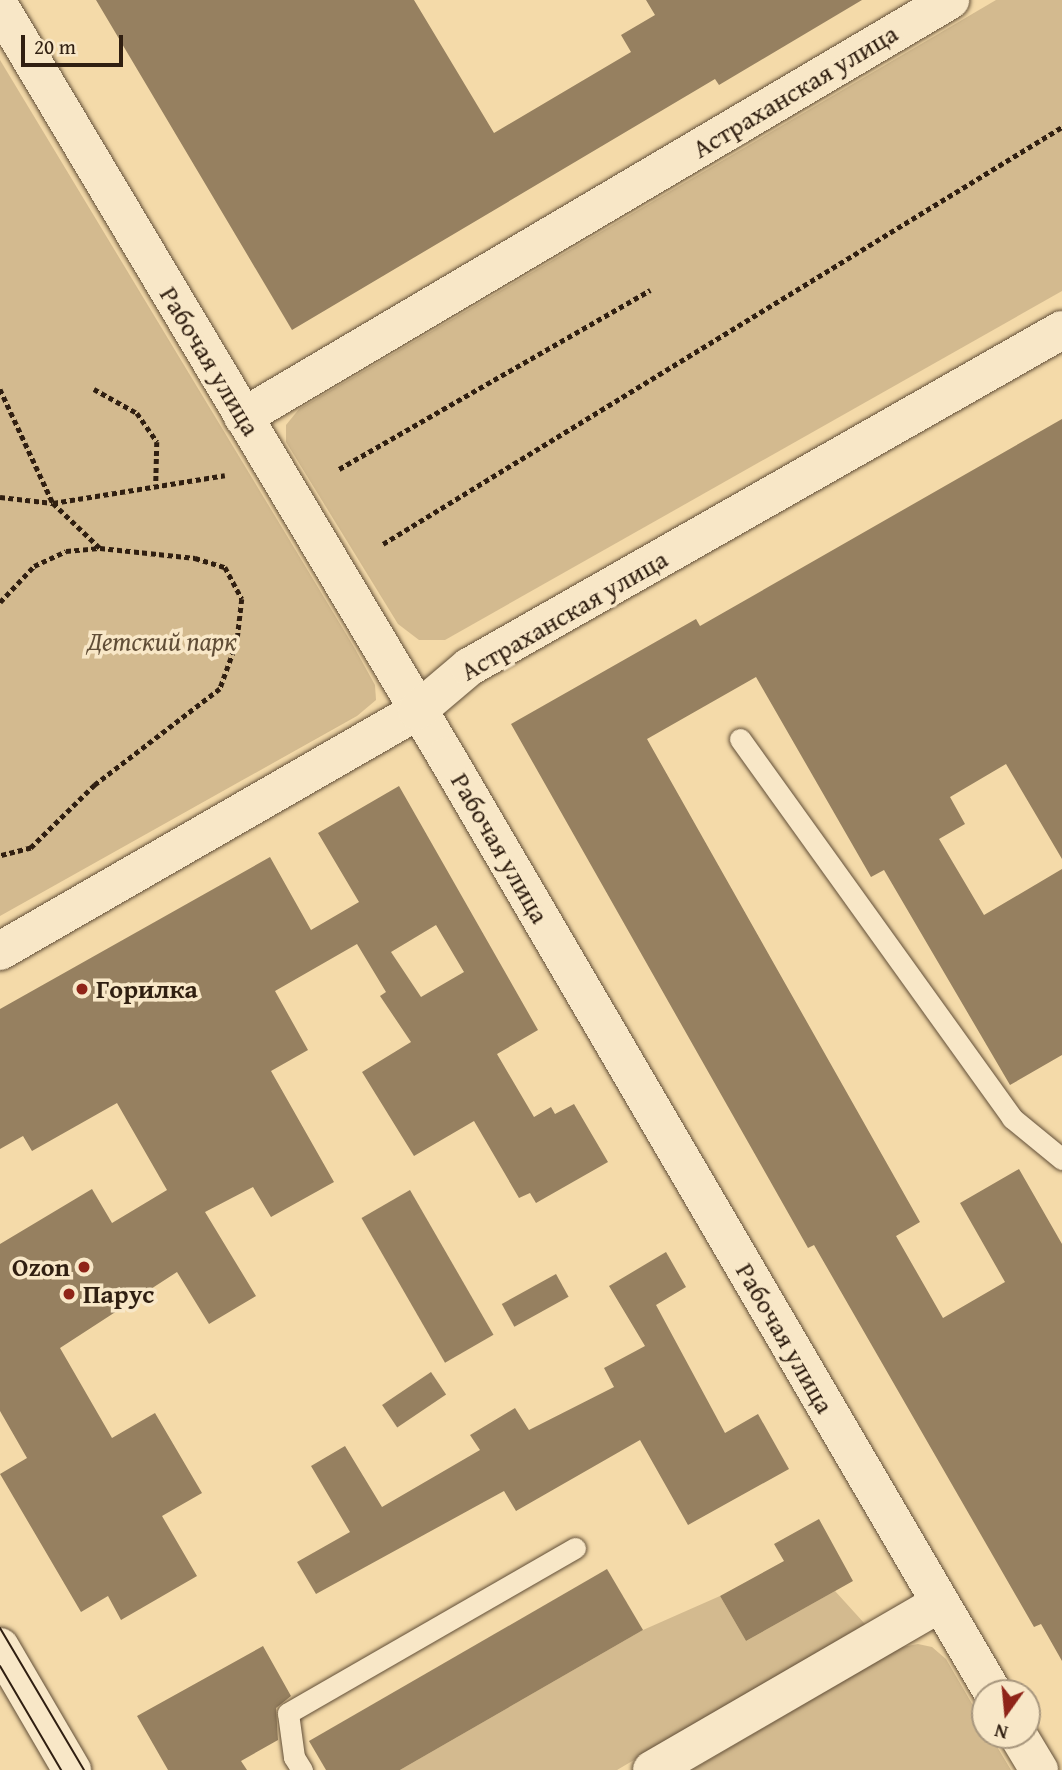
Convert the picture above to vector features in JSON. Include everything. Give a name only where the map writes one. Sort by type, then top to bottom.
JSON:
[{"type":"main road","name":"Астраханская улица","points":[[243,417],[950,0]]},
{"type":"main road","name":"Рабочая улица","points":[[0,7],[985,1679]]},
{"type":"main road","name":"Астраханская улица","points":[[0,951],[417,711],[469,667],[1062,330]]},
{"type":"main road","points":[[652,1770],[940,1603]]},
{"type":"main road","points":[[0,1647],[72,1770]]},
{"type":"main road","points":[[1026,1749],[1039,1770]]},
{"type":"lane","points":[[740,739],[1012,1118],[1062,1159]]},
{"type":"lane","points":[[302,1770],[294,1757],[288,1713],[575,1548]]},
{"type":"path","points":[[383,544],[1062,127]]},
{"type":"path","points":[[339,469],[650,290]]},
{"type":"path","points":[[0,389],[53,503],[100,548]]},
{"type":"path","points":[[94,389],[137,413],[157,442],[156,483]]},
{"type":"path","points":[[0,497],[53,503],[156,483],[225,475]]},
{"type":"path","points":[[0,602],[34,566],[66,551],[100,548],[195,558],[225,567],[242,599],[237,642],[220,689],[95,785],[31,848],[0,856]]},
{"type":"green space","points":[[996,0],[1062,0],[1062,291],[445,640],[419,640],[398,624],[286,442],[286,425],[299,409]]},
{"type":"green space","name":"Детский парк","points":[[0,60],[354,647],[375,685],[376,700],[357,716],[0,916]]},
{"type":"green space","points":[[835,1591],[865,1624],[617,1770],[400,1770],[643,1630],[720,1596],[746,1641]]},
{"type":"green space","points":[[918,1644],[932,1647],[946,1659],[971,1702],[971,1749],[998,1749],[1011,1770],[692,1770],[902,1647]]},
{"type":"building","points":[[96,0],[414,0],[494,133],[631,52],[621,35],[655,15],[646,0],[862,0],[719,85],[715,79],[292,330]]},
{"type":"building","points":[[1062,419],[1062,859],[1006,764],[950,797],[965,824],[939,839],[984,915],[1062,869],[1062,1055],[1010,1085],[884,870],[871,877],[756,677],[647,739],[920,1222],[896,1236],[943,1318],[1005,1282],[960,1203],[1019,1169],[1062,1244],[1062,1661],[1041,1624],[1034,1627],[814,1245],[808,1248],[511,724],[696,619],[700,626]]},
{"type":"building","points":[[399,786],[538,1030],[497,1054],[534,1117],[551,1107],[555,1114],[574,1104],[608,1162],[536,1203],[530,1193],[519,1198],[474,1121],[414,1156],[362,1072],[411,1042],[380,996],[386,992],[357,944],[275,991],[308,1050],[271,1071],[334,1182],[271,1217],[253,1187],[205,1212],[256,1296],[209,1324],[177,1272],[60,1348],[112,1438],[155,1413],[202,1493],[162,1516],[197,1576],[121,1620],[108,1596],[81,1612],[0,1474],[27,1458],[0,1411],[0,1244],[92,1189],[112,1223],[167,1190],[117,1103],[32,1151],[23,1136],[0,1149],[0,1009],[270,857],[311,930],[359,902],[318,833]],"holes":[[[436,925],[464,972],[421,997],[391,952]]]},
{"type":"building","points":[[410,1190],[494,1335],[445,1363],[362,1218]]},
{"type":"building","points":[[666,1252],[686,1287],[656,1305],[725,1433],[758,1414],[789,1469],[688,1525],[640,1440],[516,1511],[504,1491],[316,1594],[297,1562],[350,1532],[311,1466],[345,1446],[382,1507],[480,1450],[470,1435],[515,1408],[529,1430],[614,1387],[604,1368],[645,1346],[609,1286]]},
{"type":"building","points":[[556,1274],[569,1297],[514,1327],[502,1304]]},
{"type":"building","points":[[431,1372],[446,1394],[397,1427],[382,1405]]},
{"type":"building","points":[[819,1519],[853,1581],[746,1641],[720,1596],[784,1561],[774,1544]]},
{"type":"building","points":[[607,1569],[643,1630],[400,1770],[326,1770],[309,1741]]},
{"type":"building","points":[[263,1646],[291,1696],[276,1708],[278,1740],[241,1761],[247,1770],[168,1770],[137,1716]]},
{"type":"tram line","points":[[0,1628],[84,1770]]},
{"type":"tram line","points":[[0,1666],[61,1770]]},
{"type":"place","name":"Горилка","points":[[82,989]]},
{"type":"place","name":"Ozon","points":[[84,1267]]},
{"type":"place","name":"Парус","points":[[69,1294]]}]
